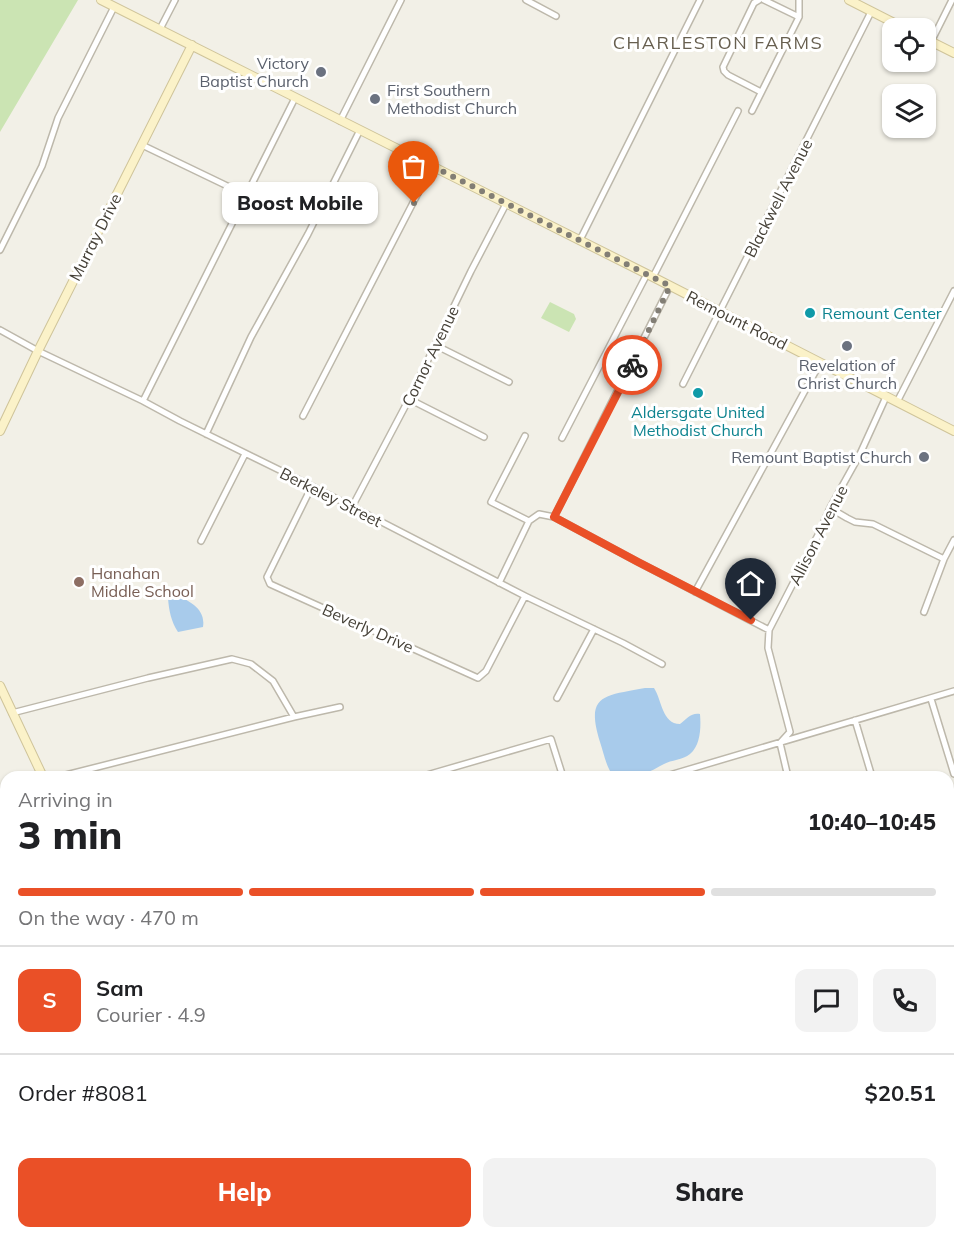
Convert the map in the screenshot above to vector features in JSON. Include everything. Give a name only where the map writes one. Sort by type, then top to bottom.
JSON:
[{"type":"main road","name":"Remount Road","points":[[101,0],[954,431]]},
{"type":"main road","points":[[849,0],[883,18]]},
{"type":"main road","points":[[936,44],[954,53]]},
{"type":"main road","name":"Murray Drive","points":[[0,430],[192,45]]},
{"type":"main road","points":[[0,686],[40,771]]},
{"type":"street","points":[[160,29],[175,0]]},
{"type":"street","points":[[340,121],[400,0]]},
{"type":"street","points":[[526,0],[556,16]]},
{"type":"street","points":[[578,240],[700,0]]},
{"type":"street","points":[[759,0],[754,3],[723,67],[728,75],[762,92]]},
{"type":"street","points":[[764,0],[799,17]]},
{"type":"street","points":[[752,111],[799,17],[799,0]]},
{"type":"street","points":[[936,27],[952,0]]},
{"type":"street","points":[[0,250],[42,166],[58,118],[114,7]]},
{"type":"street","name":"Blackwell Avenue","points":[[683,384],[871,12]]},
{"type":"street","points":[[143,401],[295,98]]},
{"type":"street","points":[[562,438],[738,111]]},
{"type":"street","points":[[206,434],[251,337],[308,234],[360,130]]},
{"type":"street","points":[[142,145],[246,195]]},
{"type":"street","points":[[303,416],[432,166]]},
{"type":"street","name":"Cornor Avenue","points":[[352,507],[409,399],[506,204]]},
{"type":"street","points":[[554,517],[670,286]]},
{"type":"street","points":[[897,402],[954,291]]},
{"type":"street","name":"Berkeley Street","points":[[0,330],[662,664]]},
{"type":"street","points":[[435,345],[509,382]]},
{"type":"street","points":[[696,592],[820,363]]},
{"type":"street","name":"Allison Avenue","points":[[769,630],[830,508],[860,454],[886,397]]},
{"type":"street","points":[[409,399],[484,437]]},
{"type":"street","points":[[525,436],[491,502],[529,521]]},
{"type":"street","points":[[201,541],[244,454]]},
{"type":"street","name":"Beverly Drive","points":[[312,486],[267,577],[270,585],[478,678],[486,670],[525,596]]},
{"type":"street","points":[[830,508],[855,522],[873,524],[944,559]]},
{"type":"street","points":[[499,583],[529,521],[539,514],[554,517],[769,630],[768,648],[790,732],[780,743]]},
{"type":"street","points":[[924,612],[944,559],[954,540]]},
{"type":"street","points":[[557,698],[594,629]]},
{"type":"street","points":[[12,713],[232,659],[251,664],[273,681],[294,717]]},
{"type":"street","points":[[684,771],[954,691]]},
{"type":"street","points":[[931,699],[953,771]]},
{"type":"street","points":[[82,771],[340,707]]},
{"type":"street","points":[[855,720],[870,771]]},
{"type":"street","points":[[441,771],[551,739],[561,771]]},
{"type":"street","points":[[780,743],[787,771]]},
{"type":"green space","points":[[0,0],[78,0],[0,132]]},
{"type":"green space","points":[[550,302],[574,314],[576,319],[569,332],[541,318]]},
{"type":"water","points":[[175,593],[199,610],[203,627],[178,632],[171,616],[168,598]]},
{"type":"water","points":[[654,688],[666,716],[674,723],[680,724],[692,715],[700,714],[700,730],[694,750],[684,758],[650,771],[610,771],[596,726],[595,714],[602,700],[619,693]]},
{"type":"way so far","points":[[414,203],[432,166],[670,286],[632,365]]},
{"type":"place","name":"Victory Baptist Church","points":[[321,72]]},
{"type":"place","name":"First Southern Methodist Church","points":[[375,99]]},
{"type":"place","name":"Boost Mobile","points":[[414,203]]},
{"type":"place","name":"Remount Center","points":[[810,313]]},
{"type":"place","name":"Revelation of Christ Church","points":[[847,346]]},
{"type":"place","name":"Aldersgate United Methodist Church","points":[[698,393]]},
{"type":"place","name":"Remount Baptist Church","points":[[924,457]]},
{"type":"place","name":"Hanahan Middle School","points":[[79,582]]},
{"type":"district","name":"CHARLESTON FARMS","points":[[718,43]]},
{"type":"route","points":[[632,365],[554,517],[751,620]]}]
